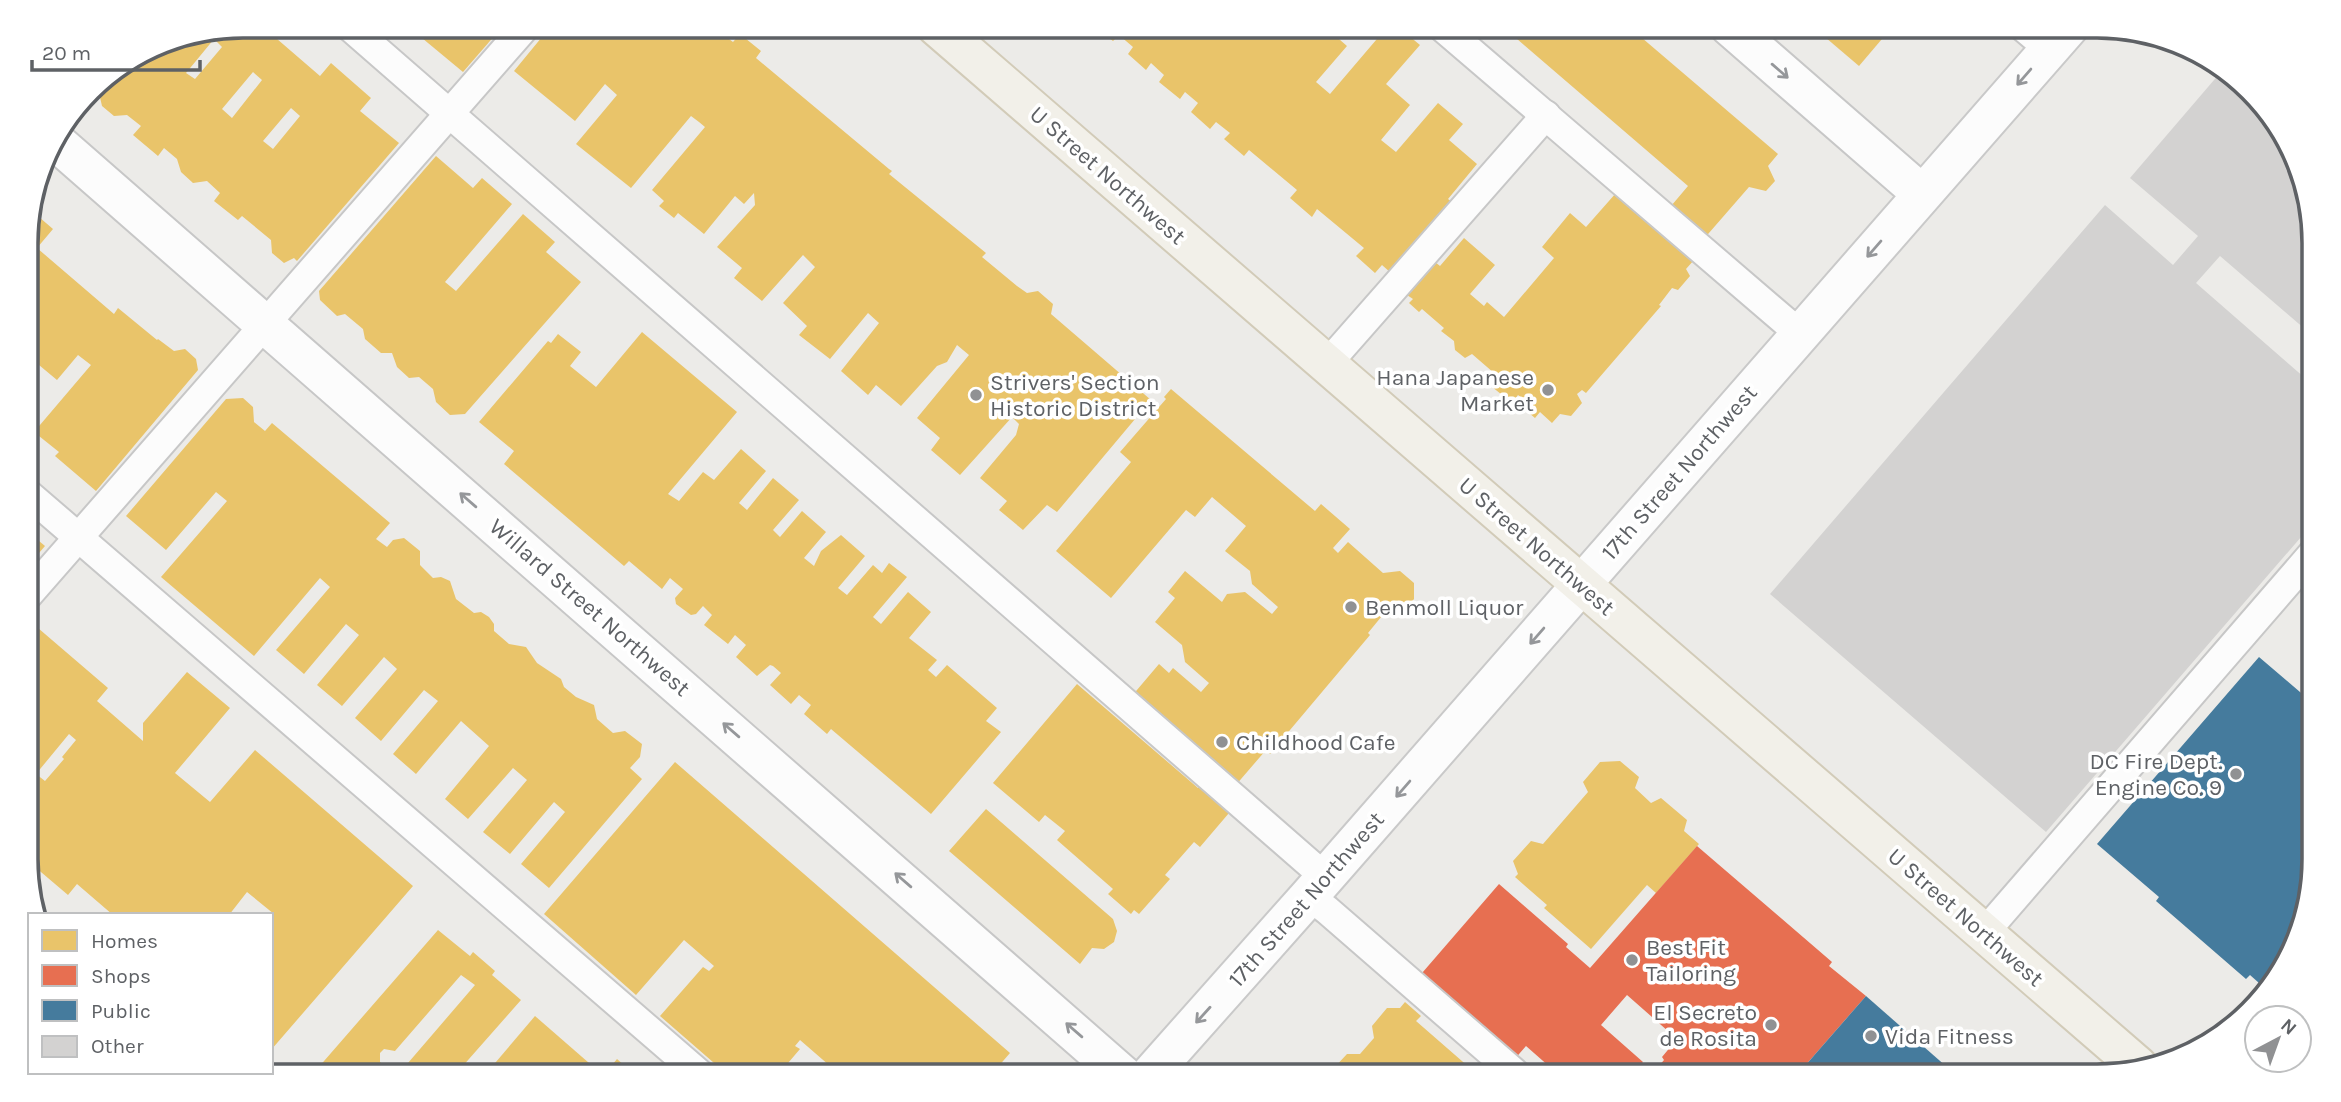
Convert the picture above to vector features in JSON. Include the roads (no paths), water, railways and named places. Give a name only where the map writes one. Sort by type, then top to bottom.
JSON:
[{"type":"main road","name":"U Street Northwest","points":[[951,39],[2132,1061]]},
{"type":"street","points":[[1743,38],[1922,194]]},
{"type":"street","name":"17th Street Northwest","points":[[1160,1064],[1922,194],[2044,38]]},
{"type":"street","name":"Willard Street Northwest","points":[[63,148],[1111,1064]]},
{"type":"lane","points":[[1456,38],[1800,334]]},
{"type":"lane","points":[[364,39],[1317,887],[1336,917],[1504,1063]]},
{"type":"lane","points":[[38,582],[515,39]]},
{"type":"lane","points":[[1326,364],[1546,115]]},
{"type":"lane","points":[[39,503],[688,1064]]},
{"type":"lane","points":[[1984,933],[2302,566]]},
{"type":"place","name":"Hana Japanese Market","points":[[1548,390]]},
{"type":"place","name":"Strivers' Section Historic District","points":[[976,395]]},
{"type":"place","name":"Benmoll Liquor","points":[[1351,607]]},
{"type":"place","name":"Childhood Cafe","points":[[1222,742]]},
{"type":"place","name":"DC Fire Dept. Engine Co. 9","points":[[2236,774]]},
{"type":"place","name":"Best Fit Tailoring","points":[[1632,960]]},
{"type":"place","name":"El Secreto de Rosita","points":[[1771,1025]]},
{"type":"place","name":"Vida Fitness","points":[[1871,1036]]}]
